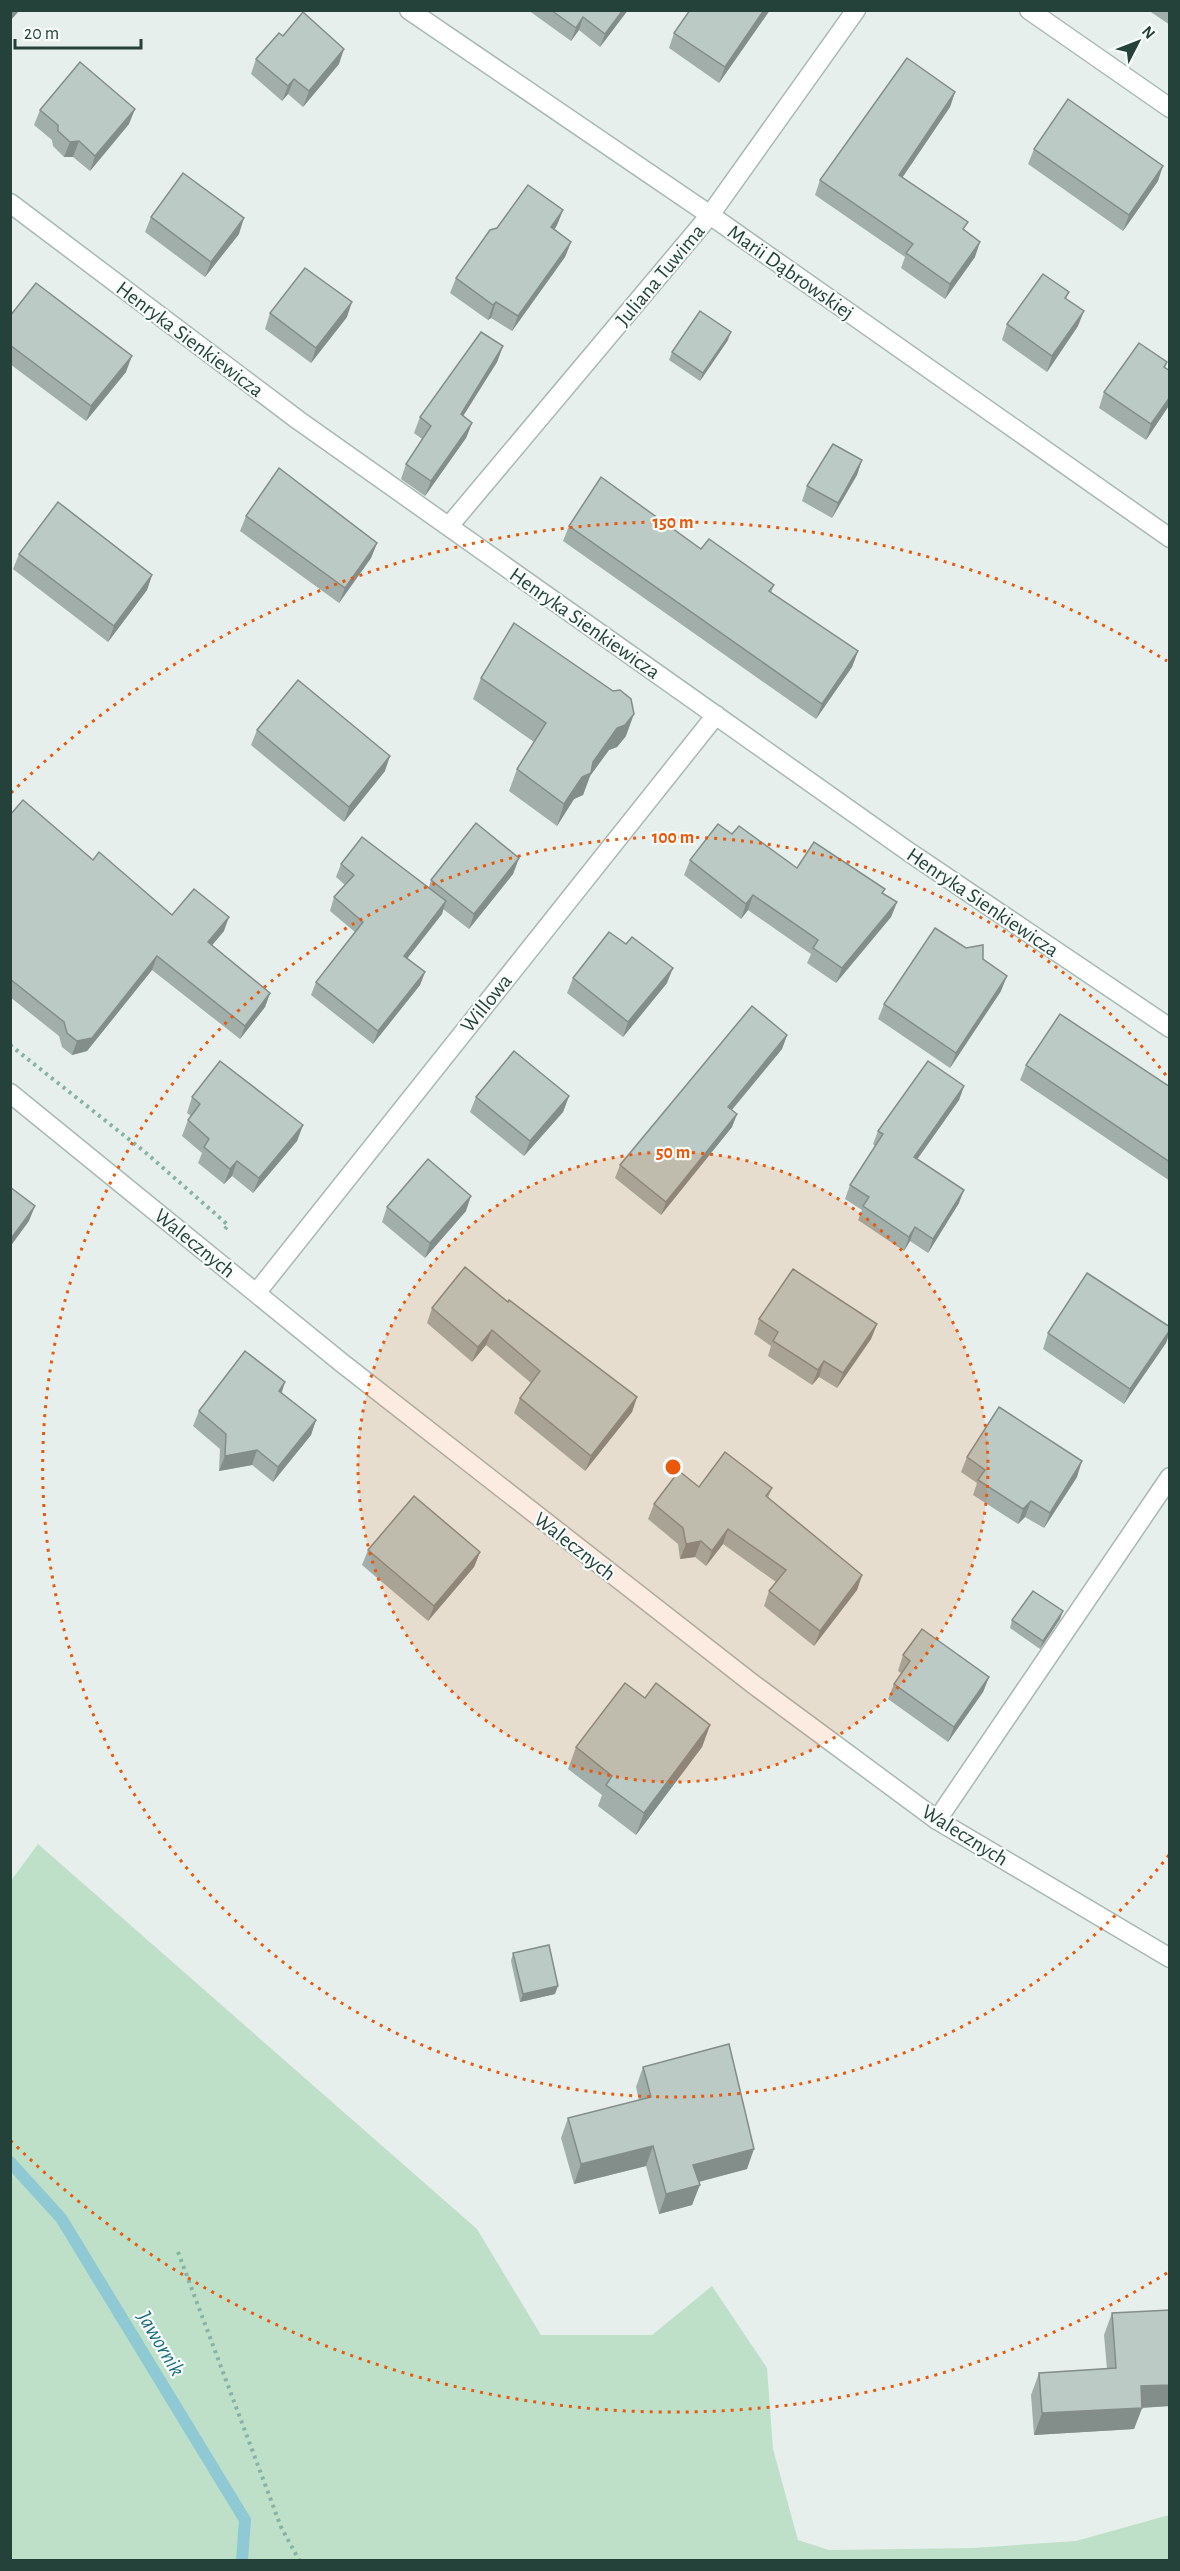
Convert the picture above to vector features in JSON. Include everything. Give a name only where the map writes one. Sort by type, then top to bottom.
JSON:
[{"type":"street","name":"Marii Dąbrowskiej","points":[[409,10],[710,215],[1170,538]]},
{"type":"street","name":"Juliana Tuwima","points":[[448,526],[710,215],[856,10]]},
{"type":"street","points":[[1029,10],[1170,108]]},
{"type":"street","name":"Henryka Sienkiewicza","points":[[10,203],[298,420],[909,852],[1170,1028]]},
{"type":"street","name":"Willowa","points":[[257,1292],[716,715]]},
{"type":"street","name":"Walecznych","points":[[10,1092],[342,1363],[753,1684],[937,1820],[1170,1958]]},
{"type":"street","points":[[937,1820],[1170,1477]]},
{"type":"path","points":[[10,1045],[145,1152],[228,1225],[222,1232]]},
{"type":"path","points":[[178,2252],[281,2527],[299,2560]]},
{"type":"green space","points":[[38,1844],[477,2229],[541,2335],[652,2335],[712,2286],[767,2368],[773,2449],[798,2540],[829,2550],[974,2548],[1076,2541],[1169,2515],[1169,2560],[11,2560],[10,1882]]},
{"type":"building","points":[[551,10],[623,10],[605,34],[583,17],[576,28]]},
{"type":"building","points":[[690,10],[764,10],[725,67],[674,33]]},
{"type":"building","points":[[303,12],[344,49],[309,91],[294,79],[288,86],[256,59],[279,33],[283,36]]},
{"type":"building","points":[[907,58],[955,92],[899,175],[968,222],[963,229],[980,242],[950,284],[906,253],[913,244],[820,180]]},
{"type":"building","points":[[80,62],[135,109],[95,156],[79,141],[70,142],[58,131],[58,125],[40,110]]},
{"type":"building","points":[[1068,99],[1163,166],[1129,215],[1034,149]]},
{"type":"building","points":[[183,173],[244,218],[211,262],[151,217]]},
{"type":"building","points":[[528,185],[563,210],[551,227],[571,242],[518,316],[496,302],[493,305],[456,278],[490,230],[497,228]]},
{"type":"building","points":[[305,268],[352,302],[316,348],[270,313]]},
{"type":"building","points":[[1043,274],[1069,292],[1065,298],[1084,311],[1052,356],[1007,324]]},
{"type":"building","points":[[36,283],[132,356],[91,406],[10,345],[10,316]]},
{"type":"building","points":[[700,311],[731,332],[703,373],[672,352]]},
{"type":"building","points":[[481,332],[503,346],[461,414],[472,423],[431,481],[406,464],[431,426],[420,417]]},
{"type":"building","points":[[1139,343],[1167,362],[1164,367],[1170,371],[1170,397],[1151,424],[1104,392]]},
{"type":"building","points":[[833,444],[862,460],[838,503],[807,486]]},
{"type":"building","points":[[279,468],[377,543],[345,588],[246,516]]},
{"type":"building","points":[[601,477],[701,549],[709,539],[774,585],[769,591],[858,651],[822,704],[569,526]]},
{"type":"building","points":[[58,502],[152,575],[114,626],[19,554]]},
{"type":"building","points":[[514,623],[613,691],[620,690],[631,699],[634,714],[625,725],[617,728],[593,762],[591,773],[582,777],[564,804],[517,769],[546,723],[481,678]]},
{"type":"building","points":[[298,680],[390,756],[349,807],[257,730]]},
{"type":"building","points":[[23,800],[93,860],[99,852],[172,915],[194,889],[229,917],[208,942],[270,993],[245,1026],[157,956],[92,1038],[77,1041],[67,1033],[64,1022],[10,979],[10,815]]},
{"type":"building","points":[[476,823],[519,858],[474,914],[431,880]]},
{"type":"building","points":[[718,824],[732,834],[739,826],[797,868],[814,842],[885,889],[882,893],[897,902],[842,968],[813,948],[818,940],[753,895],[746,904],[690,860]]},
{"type":"building","points":[[362,837],[446,901],[404,956],[425,972],[378,1031],[316,982],[363,922],[334,897],[354,875],[341,864]]},
{"type":"building","points":[[935,928],[966,948],[983,945],[983,959],[1007,976],[956,1053],[884,1004]]},
{"type":"building","points":[[609,932],[626,944],[632,937],[673,968],[628,1022],[573,978]]},
{"type":"building","points":[[752,1006],[787,1035],[728,1107],[737,1114],[666,1202],[620,1165]]},
{"type":"building","points":[[1060,1014],[1170,1087],[1170,1162],[1026,1065]]},
{"type":"building","points":[[514,1051],[569,1096],[530,1141],[476,1097]]},
{"type":"building","points":[[220,1061],[303,1125],[259,1178],[237,1161],[230,1169],[204,1147],[209,1139],[188,1120],[200,1104],[192,1097]]},
{"type":"building","points":[[928,1061],[964,1086],[914,1157],[964,1190],[933,1239],[915,1227],[909,1237],[863,1206],[869,1197],[850,1185],[883,1134],[878,1131]]},
{"type":"building","points":[[428,1159],[471,1196],[430,1243],[387,1207]]},
{"type":"building","points":[[10,1187],[35,1206],[10,1240]]},
{"type":"building","points":[[465,1267],[508,1302],[509,1300],[637,1397],[591,1456],[520,1398],[540,1371],[492,1330],[478,1347],[432,1308]]},
{"type":"building","points":[[793,1269],[877,1324],[843,1373],[824,1361],[818,1370],[773,1341],[778,1332],[759,1319]]},
{"type":"building","points":[[1087,1273],[1170,1327],[1130,1389],[1048,1333]]},
{"type":"building","points":[[245,1351],[285,1382],[279,1391],[316,1420],[278,1467],[257,1450],[225,1456],[226,1434],[199,1411]]},
{"type":"building","points":[[999,1407],[1082,1461],[1050,1513],[1031,1501],[1023,1509],[978,1480],[985,1470],[967,1457]]},
{"type":"building","points":[[725,1452],[772,1488],[766,1496],[862,1575],[820,1631],[769,1591],[786,1570],[728,1529],[712,1551],[701,1541],[686,1544],[683,1528],[654,1504],[679,1471],[699,1487]]},
{"type":"building","points":[[414,1496],[480,1552],[434,1606],[368,1550]]},
{"type":"building","points":[[1033,1591],[1063,1611],[1043,1641],[1012,1620]]},
{"type":"building","points":[[922,1629],[989,1677],[954,1727],[894,1684],[910,1661],[903,1655]]},
{"type":"building","points":[[625,1683],[645,1698],[656,1683],[710,1725],[644,1813],[606,1785],[612,1776],[576,1747]]},
{"type":"building","points":[[549,1945],[558,1986],[523,1994],[513,1953]]},
{"type":"building","points":[[729,2044],[754,2149],[693,2165],[700,2185],[666,2194],[653,2146],[581,2164],[568,2118],[651,2097],[643,2067]]},
{"type":"building","points":[[1170,2310],[1170,2385],[1141,2386],[1142,2408],[1042,2413],[1039,2373],[1116,2368],[1112,2313]]},
{"type":"waterway","name":"Jawornik","points":[[10,2162],[61,2218],[245,2520],[242,2560]]}]
